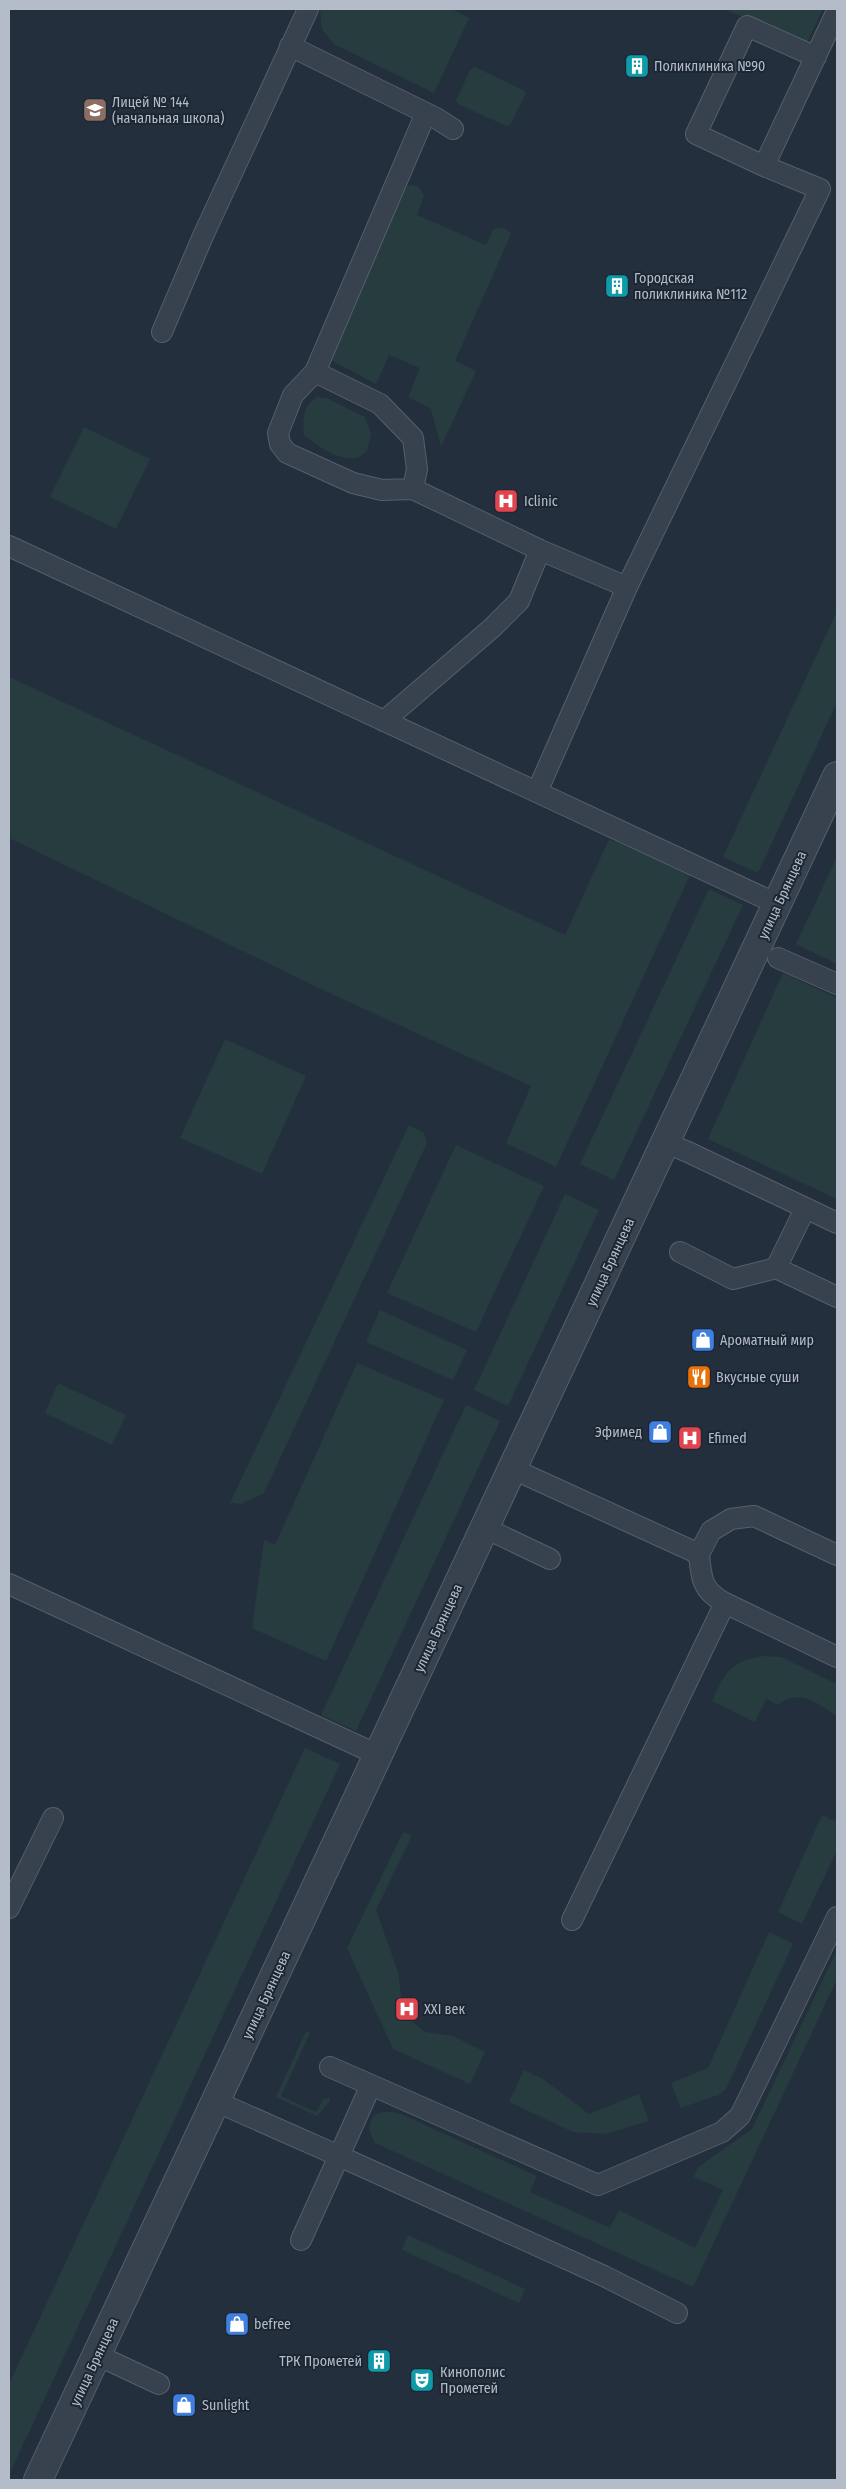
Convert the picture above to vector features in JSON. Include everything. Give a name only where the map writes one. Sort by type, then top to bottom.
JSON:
[{"type":"street","name":"улица Брянцева","points":[[38,2480],[217,2102],[837,776]]},
{"type":"lane","points":[[162,332],[203,236],[308,9]]},
{"type":"lane","points":[[764,166],[837,11]]},
{"type":"lane","points":[[537,792],[627,587],[820,189],[764,166],[696,134],[747,26],[816,57]]},
{"type":"lane","points":[[290,46],[426,113],[453,129]]},
{"type":"lane","points":[[426,113],[315,372],[293,395],[278,433],[280,444],[287,453],[353,483],[382,490],[414,489],[540,550],[627,587]]},
{"type":"lane","points":[[315,372],[380,404],[413,438],[418,469],[414,489]]},
{"type":"lane","points":[[9,546],[778,904]]},
{"type":"lane","points":[[384,721],[492,628],[519,601],[540,550]]},
{"type":"lane","points":[[778,958],[837,984]]},
{"type":"lane","points":[[666,1143],[837,1223]]},
{"type":"lane","points":[[776,1268],[805,1209]]},
{"type":"lane","points":[[680,1252],[733,1278],[776,1268],[837,1296]]},
{"type":"lane","points":[[513,1469],[699,1554]]},
{"type":"lane","points":[[837,1555],[754,1516],[731,1519],[711,1531],[699,1554],[701,1579],[713,1597],[837,1657]]},
{"type":"lane","points":[[485,1528],[550,1559]]},
{"type":"lane","points":[[9,1584],[378,1755]]},
{"type":"lane","points":[[572,1920],[725,1603]]},
{"type":"lane","points":[[9,1908],[53,1818]]},
{"type":"lane","points":[[330,2067],[598,2185],[722,2132],[740,2116],[837,1917]]},
{"type":"lane","points":[[301,2240],[371,2085]]},
{"type":"lane","points":[[217,2102],[604,2276],[677,2313]]},
{"type":"lane","points":[[97,2355],[159,2384]]},
{"type":"green space","points":[[320,9],[451,9],[469,18],[434,93],[334,44],[322,29]]},
{"type":"green space","points":[[724,9],[823,9],[806,45]]},
{"type":"green space","points":[[475,67],[525,91],[526,93],[510,125],[506,126],[458,104],[456,100],[470,70]]},
{"type":"green space","points":[[413,185],[419,187],[424,196],[417,215],[486,245],[493,229],[504,228],[511,234],[455,361],[476,371],[441,447],[431,409],[408,397],[420,368],[389,355],[376,384],[331,360],[403,188]]},
{"type":"green space","points":[[317,397],[327,398],[365,417],[371,434],[367,451],[357,458],[344,458],[321,448],[304,435],[304,413],[308,405]]},
{"type":"green space","points":[[84,427],[150,459],[116,529],[50,497]]},
{"type":"green space","points":[[837,611],[837,702],[758,873],[723,857]]},
{"type":"green space","points":[[9,677],[565,935],[609,839],[691,873],[556,1167],[506,1143],[531,1086],[319,988],[9,838]]},
{"type":"green space","points":[[837,857],[837,964],[796,944]]},
{"type":"green space","points":[[709,889],[743,905],[614,1180],[580,1164]]},
{"type":"green space","points":[[783,973],[837,998],[837,1199],[708,1139]]},
{"type":"green space","points":[[225,1039],[306,1076],[262,1174],[180,1138]]},
{"type":"green space","points":[[409,1125],[424,1133],[427,1143],[264,1493],[241,1504],[230,1503]]},
{"type":"green space","points":[[456,1145],[544,1186],[476,1332],[387,1293]]},
{"type":"green space","points":[[565,1194],[599,1210],[508,1406],[474,1390]]},
{"type":"green space","points":[[380,1310],[467,1350],[453,1380],[366,1342]]},
{"type":"green space","points":[[357,1363],[444,1400],[326,1661],[252,1628],[264,1540],[275,1545]]},
{"type":"green space","points":[[58,1383],[126,1415],[112,1445],[45,1413]]},
{"type":"green space","points":[[466,1405],[500,1421],[356,1731],[321,1715]]},
{"type":"green space","points":[[763,1656],[781,1657],[837,1684],[837,1716],[816,1702],[802,1697],[794,1697],[778,1705],[766,1699],[755,1722],[712,1701],[730,1670],[743,1661]]},
{"type":"green space","points":[[305,1748],[340,1764],[9,2475],[9,2384]]},
{"type":"green space","points":[[822,1815],[837,1822],[837,1850],[802,1924],[778,1912]]},
{"type":"green space","points":[[403,1832],[412,1835],[376,1910],[398,1972],[403,2009],[409,2019],[425,2032],[453,2036],[485,2052],[470,2084],[393,2049],[347,1948]]},
{"type":"green space","points":[[769,1932],[793,1944],[726,2089],[718,2095],[681,2108],[671,2083],[708,2068]]},
{"type":"green space","points":[[837,1950],[837,1979],[693,2287],[375,2143],[371,2135],[371,2122],[374,2117],[385,2112],[401,2114],[537,2176],[530,2192],[610,2228],[619,2210],[695,2248],[723,2190],[694,2177],[698,2167],[752,2129]]},
{"type":"green space","points":[[306,2031],[310,2033],[281,2096],[316,2112],[323,2099],[329,2098],[330,2101],[317,2116],[276,2097]]},
{"type":"green space","points":[[524,2070],[543,2079],[589,2114],[639,2094],[649,2121],[605,2134],[573,2132],[509,2102]]},
{"type":"green space","points":[[408,2235],[525,2289],[519,2303],[402,2250]]},
{"type":"place","name":"Поликлиника №90","points":[[637,66]]},
{"type":"place","name":"Лицей № 144 (начальная школа)","points":[[95,110]]},
{"type":"place","name":"Городская поликлиника №112","points":[[617,286]]},
{"type":"place","name":"Iclinic","points":[[506,501]]},
{"type":"place","name":"Ароматный мир","points":[[703,1340]]},
{"type":"place","name":"Вкусные суши","points":[[699,1377]]},
{"type":"place","name":"Эфимед","points":[[660,1432]]},
{"type":"place","name":"Efimed","points":[[690,1438]]},
{"type":"place","name":"XXI век","points":[[407,2009]]},
{"type":"place","name":"befree","points":[[237,2324]]},
{"type":"place","name":"ТРК Прометей","points":[[379,2361]]},
{"type":"place","name":"Кинополис Прометей","points":[[422,2380]]},
{"type":"place","name":"Sunlight","points":[[184,2405]]}]
